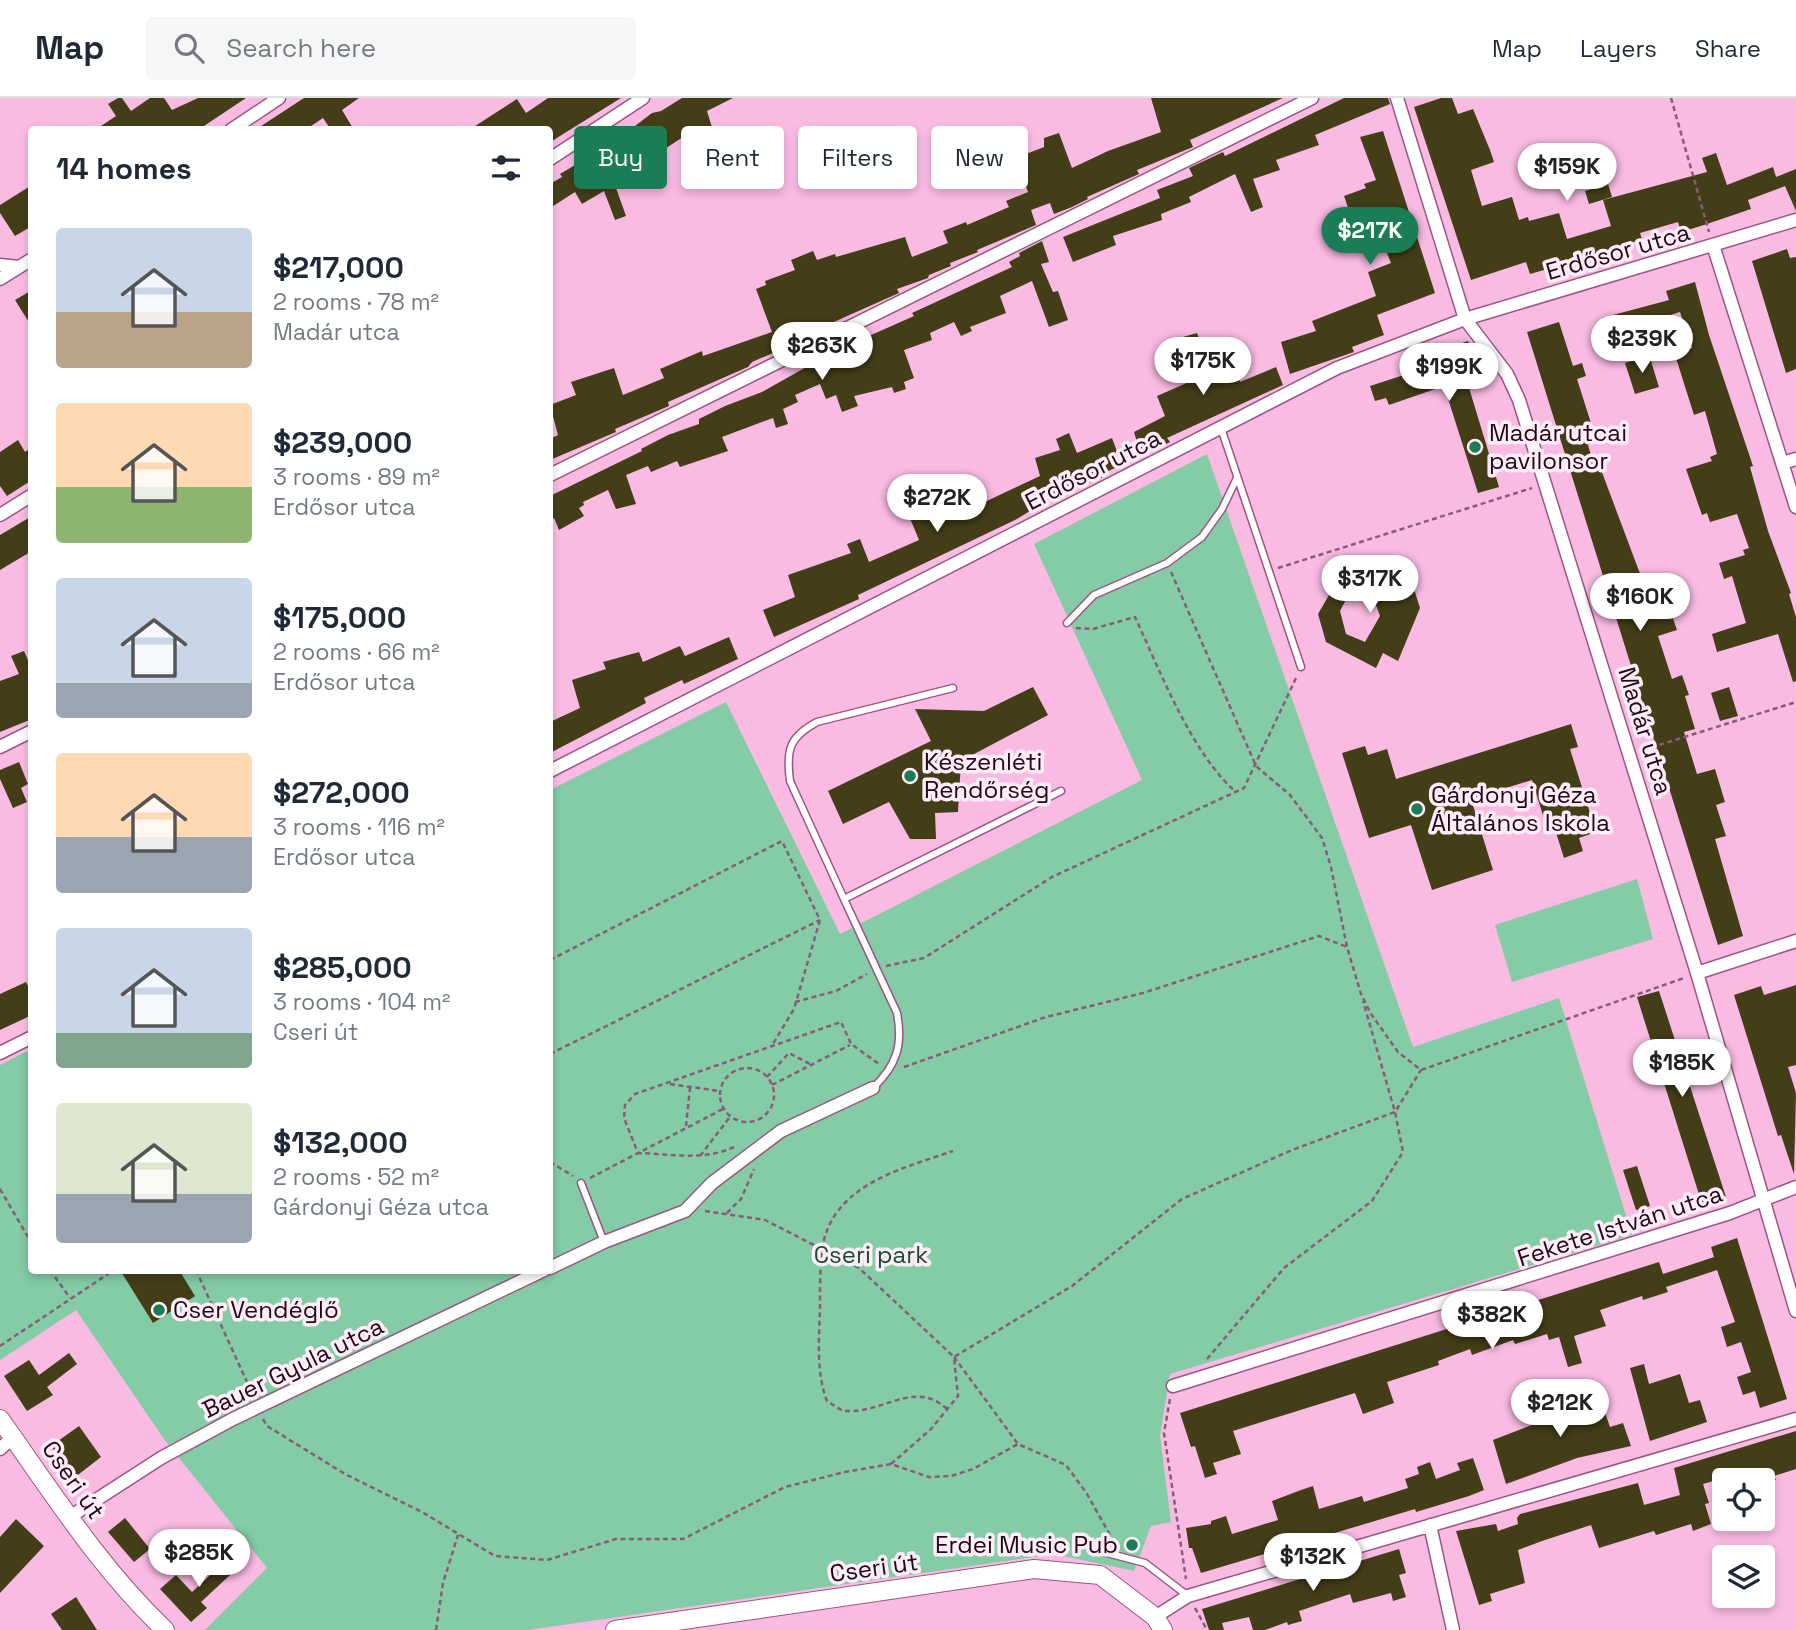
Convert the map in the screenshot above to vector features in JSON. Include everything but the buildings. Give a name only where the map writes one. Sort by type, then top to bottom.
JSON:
[{"type":"street","points":[[237,126],[279,98]]},
{"type":"street","points":[[553,157],[643,98]]},
{"type":"street","points":[[553,474],[1312,98]]},
{"type":"street","name":"Madár utca","points":[[1397,98],[1465,319],[1507,374],[1519,400],[1697,973],[1761,1201],[1796,1311]]},
{"type":"street","name":"Erdősor utca","points":[[553,769],[1337,368],[1465,319],[1796,220]]},
{"type":"street","points":[[1713,245],[1796,507]]},
{"type":"street","points":[[0,279],[28,261]]},
{"type":"street","points":[[0,265],[19,267]]},
{"type":"street","points":[[1782,463],[1796,459]]},
{"type":"street","points":[[0,515],[28,498]]},
{"type":"street","points":[[0,747],[28,734]]},
{"type":"street","points":[[1697,973],[1796,941]]},
{"type":"street","points":[[0,1053],[28,1039]]},
{"type":"street","points":[[553,1267],[604,1242],[685,1211],[712,1183],[781,1131],[873,1088]]},
{"type":"street","name":"Fekete István utca","points":[[1173,1386],[1543,1272],[1761,1201],[1796,1187]]},
{"type":"street","name":"Bauer Gyula utca","points":[[68,1518],[161,1458],[258,1407],[536,1274]]},
{"type":"street","name":"Cseri út","points":[[0,1419],[6,1443],[124,1591],[165,1630]]},
{"type":"street","points":[[1159,1623],[1188,1596],[1796,1419]]},
{"type":"street","points":[[1430,1525],[1452,1630]]},
{"type":"street","name":"Cseri út","points":[[615,1630],[1034,1569],[1100,1575],[1159,1623]]},
{"type":"lane","points":[[1221,428],[1301,667]]},
{"type":"lane","points":[[1067,623],[1094,595],[1167,563],[1202,537],[1223,509],[1237,478]]},
{"type":"lane","points":[[873,1088],[890,1072],[898,1052],[901,1033],[897,1013],[790,781],[788,762],[791,744],[802,730],[817,722],[953,688]]},
{"type":"lane","points":[[844,898],[1062,791]]},
{"type":"lane","points":[[580,1183],[604,1242]]},
{"type":"lane","points":[[1103,1552],[1145,1563],[1188,1596]]},
{"type":"path","points":[[1671,98],[1713,245]]},
{"type":"path","points":[[1269,571],[1545,484]]},
{"type":"path","points":[[1167,563],[1256,766],[1290,794],[1322,838],[1331,867],[1347,947],[1395,1112],[1403,1152],[1372,1201],[1284,1268],[1207,1360]]},
{"type":"path","points":[[1067,623],[1078,629],[1093,629],[1135,617],[1204,755],[1219,778],[1236,792]]},
{"type":"path","points":[[795,1002],[836,991],[877,969],[924,958],[1052,877],[1236,792],[1251,779],[1301,667]]},
{"type":"path","points":[[1630,754],[1796,702]]},
{"type":"path","points":[[553,958],[782,841],[820,920],[790,1019],[771,1047]]},
{"type":"path","points":[[553,1053],[820,920]]},
{"type":"path","points":[[638,1153],[624,1118],[625,1105],[635,1094],[841,1022],[851,1044],[890,1072],[1046,1017],[1143,993],[1319,936],[1347,947]]},
{"type":"path","points":[[954,1357],[1072,1286],[1182,1199],[1292,1150],[1395,1112],[1421,1070],[1697,973]]},
{"type":"path","points":[[1361,994],[1398,1052],[1421,1070]]},
{"type":"path","points":[[772,1084],[851,1044]]},
{"type":"path","points":[[767,1077],[789,1053],[811,1065]]},
{"type":"path","points":[[752,1068],[767,1077],[772,1084],[773,1105],[767,1114],[749,1122],[730,1117],[723,1109],[720,1092],[728,1076],[735,1071],[752,1068]]},
{"type":"path","points":[[667,1083],[720,1092]]},
{"type":"path","points":[[686,1126],[690,1088]]},
{"type":"path","points":[[553,1163],[580,1183],[723,1109]]},
{"type":"path","points":[[700,1156],[730,1117]]},
{"type":"path","points":[[638,1153],[700,1156],[720,1154],[756,1137],[754,1171],[749,1185],[727,1213]]},
{"type":"path","points":[[947,1409],[938,1400],[923,1395],[843,1411],[827,1401],[821,1374],[819,1329],[822,1248],[838,1210],[866,1184],[953,1151]]},
{"type":"path","points":[[0,1189],[28,1237]]},
{"type":"path","points":[[685,1211],[727,1213],[765,1220],[859,1268],[954,1357],[1018,1444],[1066,1465],[1087,1494],[1122,1557]]},
{"type":"path","points":[[53,1274],[70,1298]]},
{"type":"path","points":[[0,1346],[108,1274]]},
{"type":"path","points":[[197,1274],[267,1426],[345,1474],[422,1512],[495,1556],[547,1560],[616,1539],[683,1539],[785,1487],[891,1464],[931,1429],[958,1396],[954,1357]]},
{"type":"path","points":[[1173,1386],[1164,1433],[1188,1596],[1207,1630]]},
{"type":"path","points":[[891,1464],[929,1477],[951,1476],[973,1469],[1018,1444]]},
{"type":"path","points":[[436,1630],[443,1583],[458,1535]]},
{"type":"green space","name":"Cseri park","points":[[1207,454],[1413,1047],[1559,998],[1632,1235],[1170,1374],[1160,1436],[1171,1522],[1151,1526],[1134,1571],[1054,1554],[528,1630],[205,1630],[267,1568],[164,1439],[76,1310],[0,1360],[0,1065],[28,1051],[28,1274],[553,1274],[553,788],[726,702],[840,934],[1142,780],[1034,544]]},
{"type":"green space","points":[[1637,879],[1653,939],[1512,982],[1495,925]]},
{"type":"place","name":"Madár utcai pavilonsor","points":[[1475,447]]},
{"type":"place","name":"Készenléti Rendőrség","points":[[910,776]]},
{"type":"place","name":"Gárdonyi Géza Általános Iskola","points":[[1417,809]]},
{"type":"place","name":"Cser Vendéglő","points":[[159,1310]]},
{"type":"place","name":"Erdei Music Pub","points":[[1132,1545]]}]
